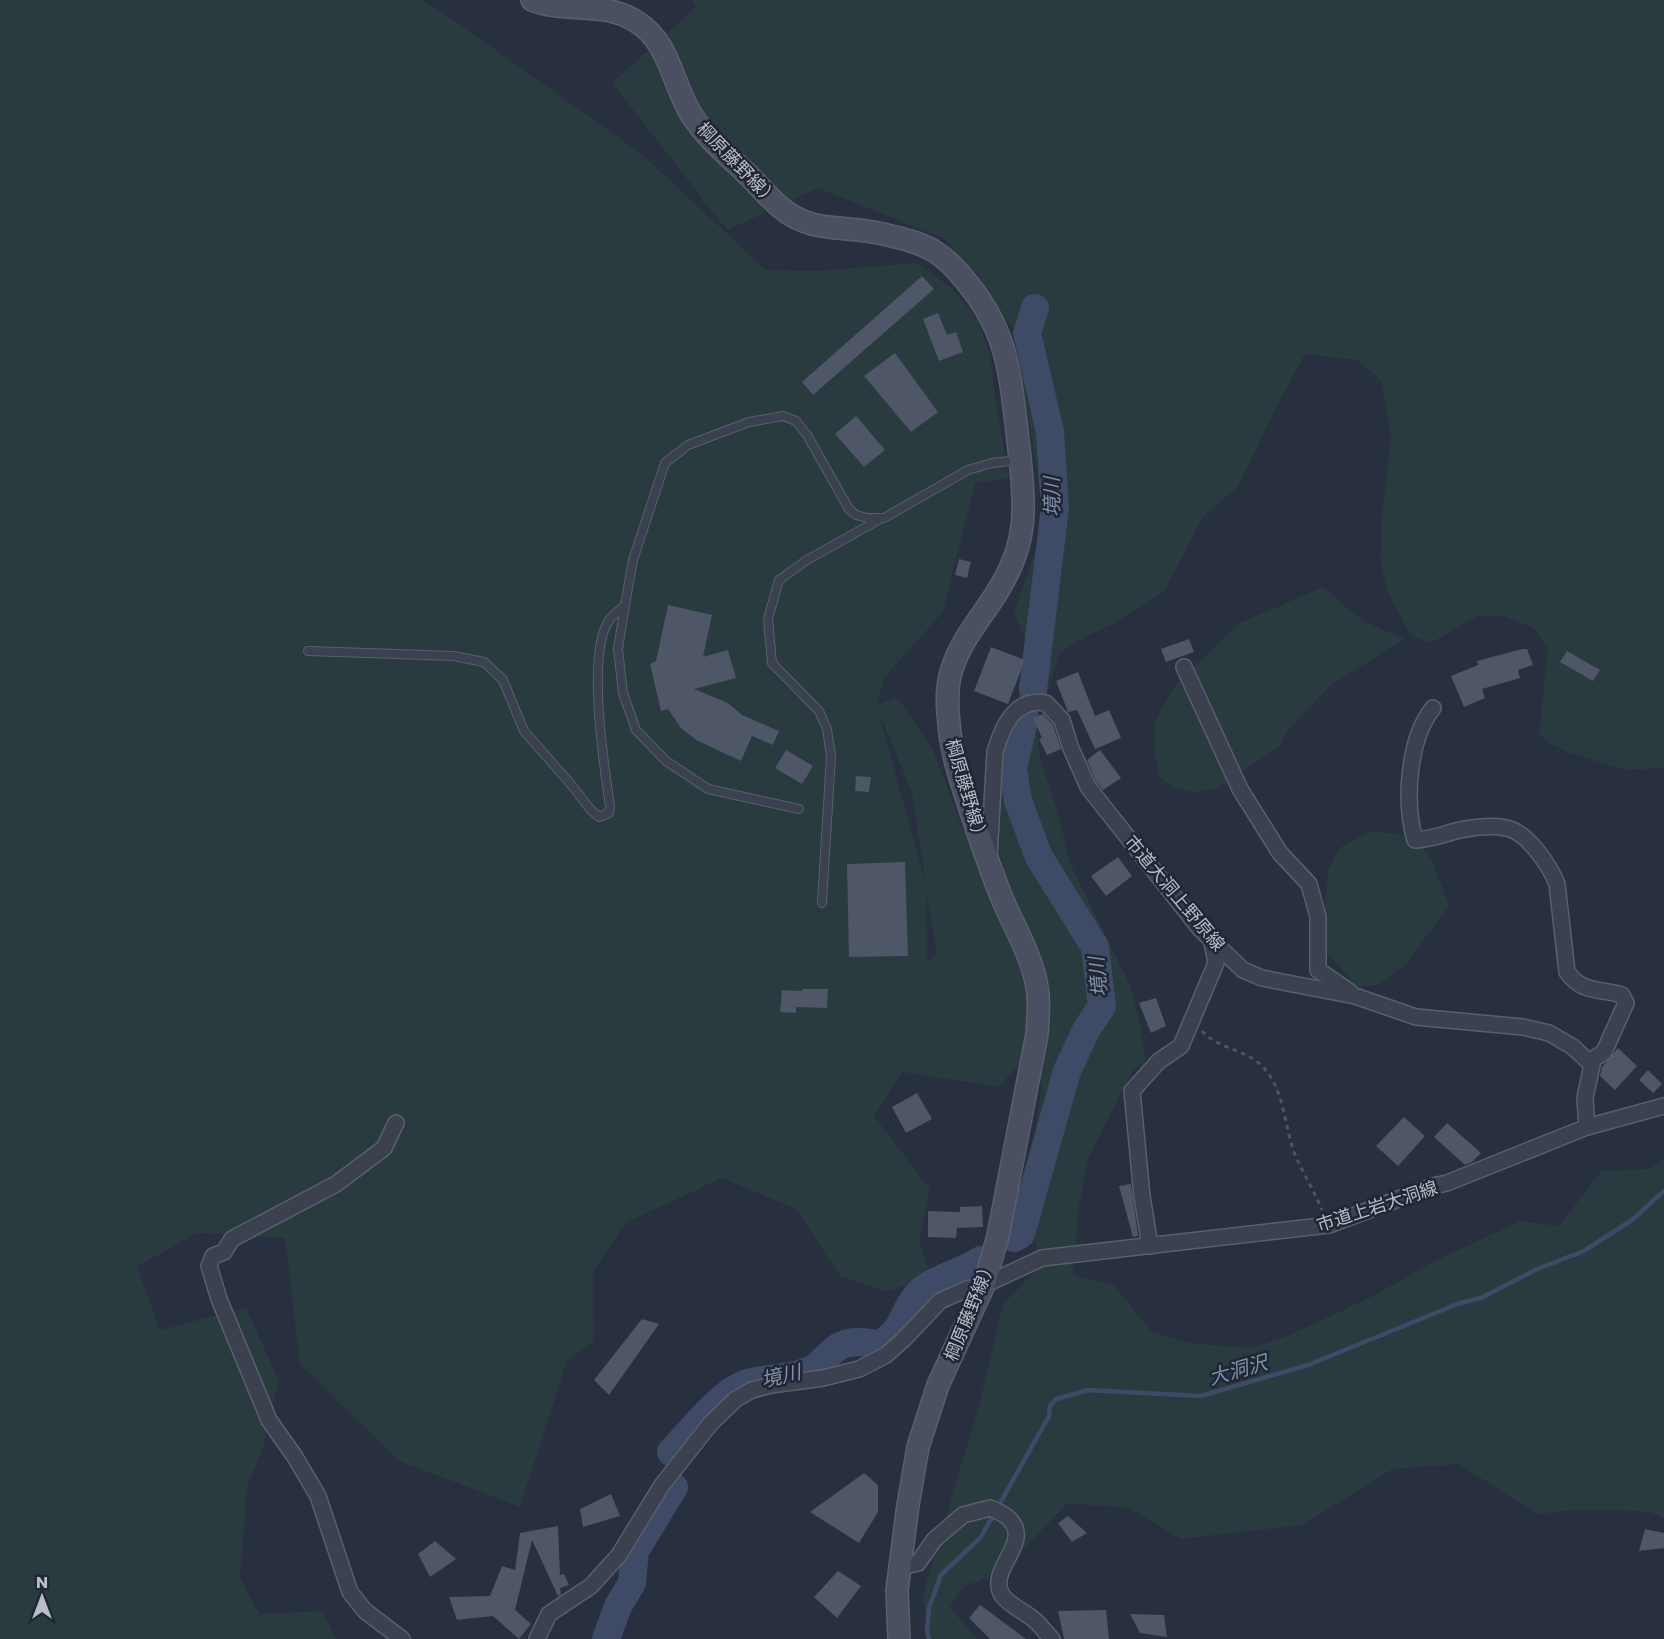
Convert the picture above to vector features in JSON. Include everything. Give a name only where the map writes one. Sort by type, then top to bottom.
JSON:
[{"type":"main road","name":"棡原藤野線）","points":[[532,0],[547,6],[592,7],[618,12],[648,30],[662,47],[683,100],[705,134],[781,208],[809,224],[830,229],[879,232],[920,244],[937,253],[960,274],[982,300],[1002,341],[1010,375],[1020,459],[1023,510],[1017,547],[1004,582],[959,651],[951,671],[947,698],[954,758],[988,864],[1031,966],[1037,986],[1039,1011],[1032,1063],[998,1236],[984,1285],[938,1385],[927,1415],[913,1474],[900,1567],[897,1613],[899,1639]]},
{"type":"street","points":[[1185,667],[1240,789],[1280,853],[1309,884],[1318,917],[1318,970],[1355,996]]},
{"type":"street","name":"市道大洞上野原線","points":[[988,864],[993,814],[995,752],[998,739],[1008,719],[1018,708],[1033,702],[1046,703],[1062,720],[1070,746],[1088,787],[1212,942],[1238,967],[1255,976],[1355,996],[1416,1017],[1523,1027],[1549,1033],[1573,1047],[1589,1062]]},
{"type":"street","points":[[1433,708],[1425,718],[1417,738],[1411,775],[1410,822],[1415,840],[1440,837],[1459,830],[1493,826],[1511,829],[1521,835],[1552,871],[1557,884],[1567,972],[1575,983],[1586,989],[1622,995],[1626,1003],[1604,1052],[1589,1062],[1592,1065],[1586,1098],[1587,1126]]},
{"type":"street","points":[[1150,1246],[1142,1196],[1132,1091],[1159,1061],[1181,1046],[1216,963],[1212,942]]},
{"type":"street","name":"市道上岩大洞線","points":[[537,1639],[549,1614],[591,1586],[606,1572],[619,1556],[662,1485],[711,1423],[736,1399],[752,1390],[771,1385],[824,1378],[859,1369],[892,1350],[940,1301],[967,1289],[984,1285],[1042,1258],[1329,1226],[1433,1186],[1447,1183],[1587,1126],[1664,1106]]},
{"type":"street","points":[[396,1123],[384,1149],[336,1184],[232,1239],[224,1252],[213,1256],[209,1266],[219,1299],[269,1420],[295,1457],[318,1497],[350,1592],[365,1611],[402,1639]]},
{"type":"street","points":[[900,1567],[918,1563],[933,1540],[963,1515],[990,1508],[1007,1517],[1013,1524],[1017,1538],[1001,1571],[999,1583],[1003,1596],[1035,1620],[1052,1639]]},
{"type":"lane","points":[[800,809],[708,789],[666,761],[636,730],[623,693],[618,649],[633,560],[665,463],[688,445],[749,422],[783,416],[796,421],[807,435],[849,509],[856,515],[867,518],[884,518]]},
{"type":"lane","points":[[822,903],[831,756],[827,729],[819,711],[772,663],[768,619],[779,580],[807,560],[968,470],[992,463],[1020,459]]},
{"type":"lane","points":[[308,651],[454,656],[484,662],[502,680],[524,731],[590,810],[599,817],[609,813],[610,806],[603,757],[598,692],[600,647],[608,622],[625,605]]},
{"type":"path","points":[[1199,1006],[1200,1026],[1206,1035],[1223,1046],[1258,1062],[1273,1082],[1294,1152],[1329,1226]]},
{"type":"shaded area","points":[[0,0],[421,0],[452,19],[643,155],[766,270],[816,271],[916,263],[953,289],[979,321],[991,359],[1009,478],[975,483],[943,612],[884,678],[877,705],[897,697],[932,748],[964,832],[999,796],[1013,734],[1027,645],[1014,612],[1045,524],[1015,331],[945,239],[818,188],[727,230],[612,83],[696,7],[692,0],[1664,0],[1664,768],[1624,770],[1565,751],[1549,743],[1539,733],[1548,648],[1534,628],[1503,616],[1477,616],[1431,643],[1411,636],[1389,595],[1380,560],[1382,516],[1391,437],[1382,382],[1358,360],[1305,354],[1238,487],[1203,517],[1164,592],[1111,625],[1060,652],[1047,693],[1035,709],[1040,759],[1058,813],[1070,863],[1131,987],[1141,1027],[1145,1061],[1133,1070],[1088,1159],[1079,1205],[1073,1275],[1114,1285],[1151,1331],[1188,1343],[1252,1348],[1290,1335],[1375,1295],[1429,1264],[1520,1221],[1559,1226],[1601,1171],[1649,1169],[1664,1160],[1664,1518],[1650,1512],[1617,1510],[1573,1510],[1538,1514],[1458,1464],[1393,1469],[1302,1525],[1181,1539],[1129,1508],[1068,1503],[1000,1573],[963,1587],[950,1607],[976,1639],[928,1639],[923,1594],[980,1402],[1003,1304],[1040,1267],[1027,1192],[1042,1083],[1017,1066],[999,1087],[902,1072],[874,1116],[930,1189],[919,1242],[931,1276],[886,1292],[840,1276],[796,1209],[722,1178],[625,1223],[593,1273],[594,1341],[567,1361],[520,1507],[397,1460],[300,1364],[285,1238],[197,1233],[137,1267],[160,1330],[246,1308],[279,1380],[263,1447],[247,1487],[240,1578],[259,1614],[322,1611],[336,1639],[0,1639]],"holes":[[[879,713],[912,793],[925,879],[924,878]],[[926,892],[937,954],[928,960],[927,959]]]},
{"type":"shaded area","points":[[1323,587],[1363,621],[1405,639],[1331,685],[1287,731],[1280,746],[1216,789],[1192,792],[1172,787],[1159,776],[1154,750],[1154,722],[1176,684],[1240,623]]},
{"type":"shaded area","points":[[1371,831],[1412,836],[1432,860],[1449,906],[1405,965],[1379,985],[1357,987],[1321,945],[1328,869],[1341,847]]},
{"type":"building","points":[[922,276],[934,289],[813,395],[802,382]]},
{"type":"building","points":[[938,313],[947,335],[956,332],[963,352],[939,361],[923,319]]},
{"type":"building","points":[[895,353],[938,412],[911,432],[864,376]]},
{"type":"building","points":[[856,416],[885,450],[864,467],[835,434]]},
{"type":"building","points":[[959,559],[971,562],[967,578],[955,575]]},
{"type":"building","points":[[668,605],[712,615],[703,657],[728,650],[736,678],[694,689],[728,703],[742,715],[779,731],[773,745],[752,736],[741,761],[696,740],[681,728],[668,709],[661,711],[650,664],[656,661]]},
{"type":"building","points":[[1189,639],[1194,652],[1166,662],[1161,649]]},
{"type":"building","points":[[991,647],[1025,660],[1008,704],[974,691]]},
{"type":"building","points":[[1527,649],[1533,665],[1518,670],[1520,678],[1482,689],[1485,698],[1464,707],[1451,676],[1478,665],[1477,661]]},
{"type":"building","points":[[1567,651],[1600,670],[1593,681],[1560,662]]},
{"type":"building","points":[[1078,672],[1095,716],[1109,710],[1121,738],[1095,749],[1077,710],[1068,712],[1056,681]]},
{"type":"building","points":[[1043,714],[1053,725],[1061,749],[1047,755],[1039,739],[1042,738],[1033,718]]},
{"type":"building","points":[[786,750],[813,766],[802,784],[775,768]]},
{"type":"building","points":[[1100,750],[1121,778],[1103,790],[1096,782],[1087,760]]},
{"type":"building","points":[[856,776],[871,777],[869,792],[855,791]]},
{"type":"building","points":[[1118,857],[1132,876],[1106,896],[1091,876]]},
{"type":"building","points":[[905,862],[908,956],[849,957],[847,864]]},
{"type":"building","points":[[802,989],[828,989],[827,1008],[796,1007],[796,1013],[780,1012],[782,990],[802,991]]},
{"type":"building","points":[[1156,998],[1166,1026],[1151,1033],[1139,1003]]},
{"type":"building","points":[[1618,1048],[1637,1066],[1615,1090],[1600,1076],[1602,1067]]},
{"type":"building","points":[[1648,1070],[1662,1084],[1653,1093],[1639,1080]]},
{"type":"building","points":[[917,1093],[932,1119],[906,1133],[892,1107]]},
{"type":"building","points":[[1404,1117],[1425,1136],[1398,1166],[1376,1146]]},
{"type":"building","points":[[1447,1123],[1481,1153],[1472,1162],[1465,1165],[1434,1137]]},
{"type":"building","points":[[1131,1184],[1138,1236],[1133,1237],[1119,1186]]},
{"type":"building","points":[[982,1206],[983,1227],[957,1228],[956,1238],[928,1237],[928,1211],[960,1212],[960,1207]]},
{"type":"building","points":[[642,1319],[659,1324],[609,1395],[594,1380]]},
{"type":"building","points":[[864,1473],[878,1485],[878,1512],[859,1543],[810,1512]]},
{"type":"building","points":[[611,1494],[620,1516],[583,1527],[580,1509]]},
{"type":"building","points":[[1068,1516],[1087,1533],[1072,1542],[1058,1523]]},
{"type":"building","points":[[558,1526],[560,1575],[564,1574],[569,1585],[560,1588],[561,1595],[558,1596],[532,1540],[515,1610],[531,1624],[519,1639],[493,1616],[457,1620],[449,1597],[490,1596],[502,1566],[515,1570],[520,1533]]},
{"type":"building","points":[[1645,1529],[1664,1533],[1664,1548],[1639,1551]]},
{"type":"building","points":[[435,1541],[456,1559],[430,1577],[418,1554]]},
{"type":"building","points":[[838,1571],[861,1586],[837,1618],[814,1597]]},
{"type":"building","points":[[980,1605],[1026,1639],[990,1639],[969,1618]]},
{"type":"building","points":[[1106,1610],[1109,1639],[1064,1639],[1058,1611]]},
{"type":"building","points":[[1130,1614],[1164,1615],[1167,1637],[1140,1633]]},
{"type":"waterway","name":"境川","points":[[1033,689],[1055,508],[1050,432],[1027,333],[1035,308]]},
{"type":"waterway","name":"境川","points":[[1014,1238],[1021,1234],[1067,1071],[1086,1030],[1102,1006],[1095,947],[1039,857],[1018,801],[1013,768],[1025,717]]},
{"type":"waterway","name":"大洞沢","points":[[929,1639],[927,1631],[929,1608],[941,1575],[981,1537],[1049,1416],[1050,1406],[1056,1399],[1088,1390],[1201,1396],[1308,1365],[1460,1303],[1481,1298],[1537,1269],[1584,1251],[1632,1220],[1664,1191]]},
{"type":"waterway","name":"境川","points":[[671,1452],[706,1414],[735,1389],[753,1382],[808,1371],[845,1344],[860,1342],[881,1344],[896,1330],[911,1302],[923,1289],[981,1260]]},
{"type":"waterway","name":"境川","points":[[606,1639],[618,1606],[632,1583],[635,1551],[674,1487]]}]
